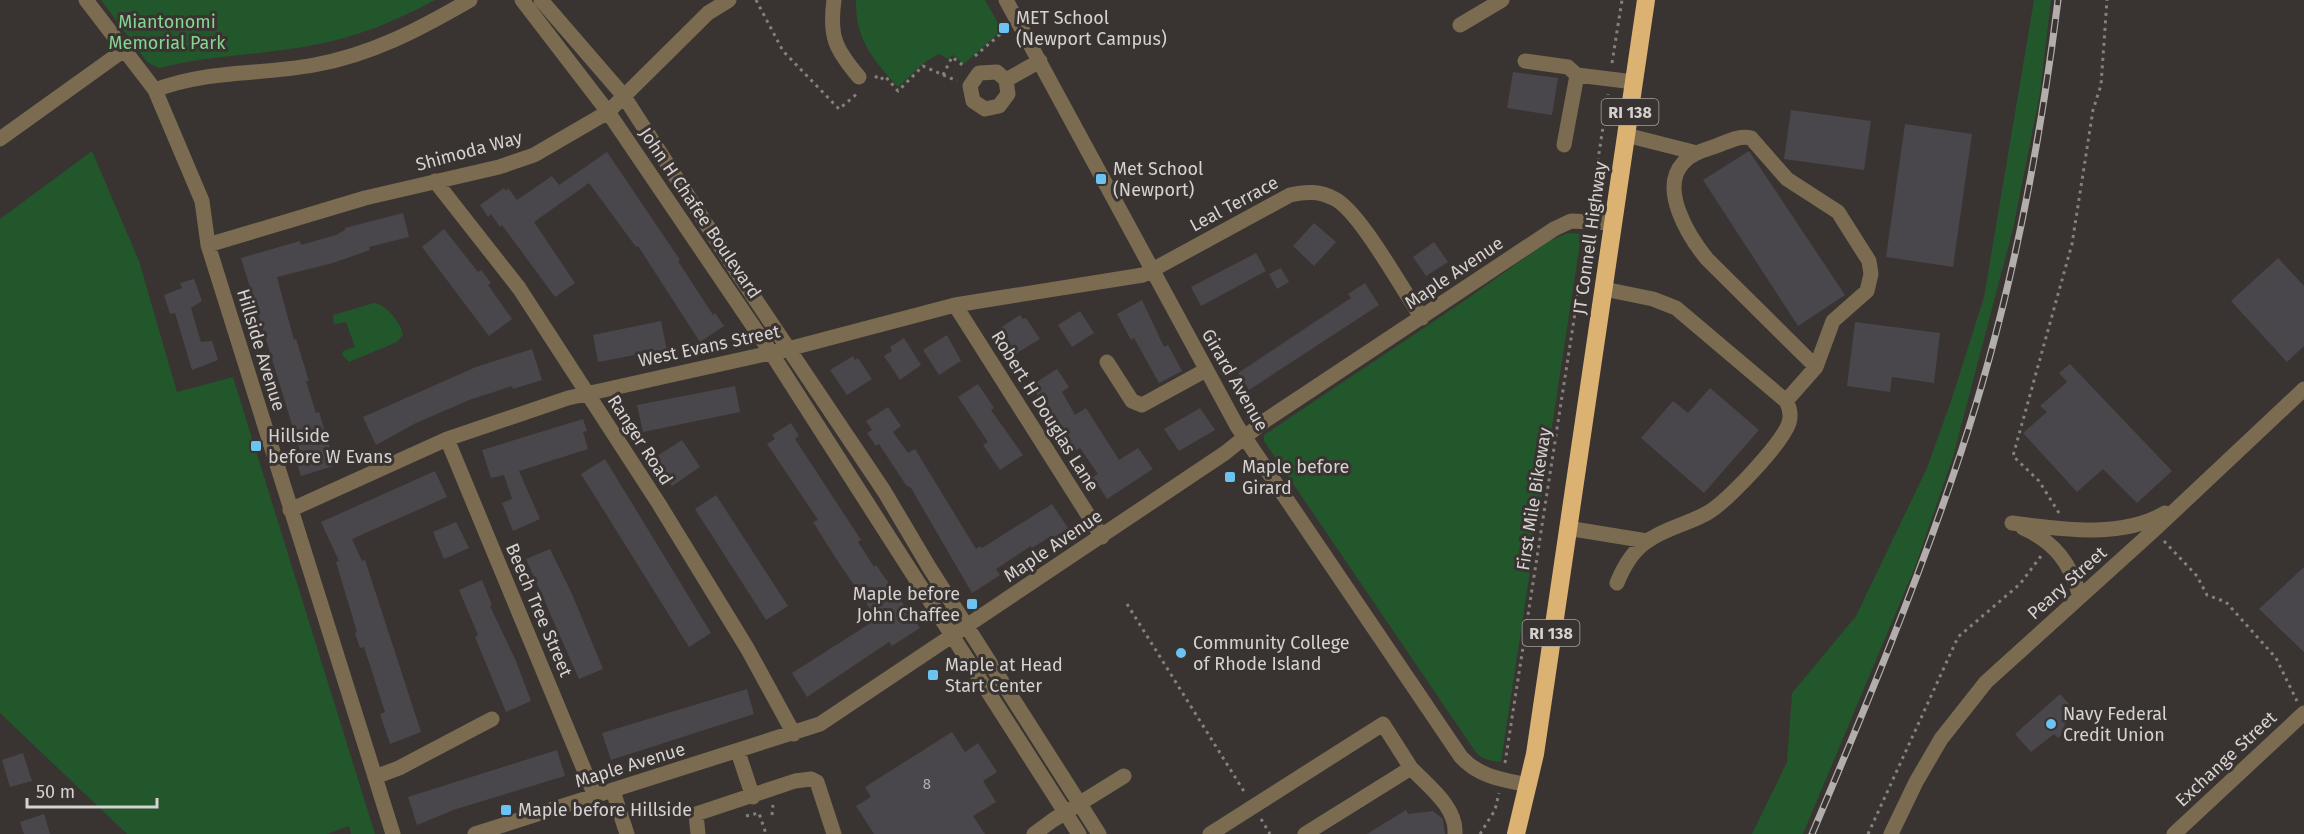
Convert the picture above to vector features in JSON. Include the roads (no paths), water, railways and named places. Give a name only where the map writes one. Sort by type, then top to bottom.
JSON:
[{"type":"highway","name":"JT Connell Highway","points":[[1567,528],[1646,0]]},
{"type":"highway","name":"RI 138","points":[[1516,834],[1529,785],[1567,528]]},
{"type":"street","name":"Hillside Avenue","points":[[86,0],[155,90],[202,201],[208,245],[393,834]]},
{"type":"street","points":[[155,90],[175,82],[226,73],[315,65],[354,55],[386,45],[470,0]]},
{"type":"street","name":"John H Chafee Boulevard","points":[[522,0],[608,112],[770,351],[911,574],[954,636],[1078,834]]},
{"type":"street","name":"John H Chafee Boulevard","points":[[541,0],[623,95],[788,349],[885,491],[929,567],[969,626],[1099,834]]},
{"type":"street","name":"Shimoda Way","points":[[208,245],[365,198],[499,167],[534,155],[608,112],[708,13],[729,0]]},
{"type":"street","points":[[834,0],[832,37],[844,60],[861,79]]},
{"type":"street","name":"Girard Avenue","points":[[1006,0],[1151,272],[1244,437],[1461,757],[1476,770],[1488,776],[1529,785]]},
{"type":"street","points":[[1460,25],[1502,0]]},
{"type":"street","points":[[0,139],[124,50]]},
{"type":"street","points":[[1525,61],[1568,67],[1577,75],[1634,82]]},
{"type":"street","points":[[1006,80],[1040,62]]},
{"type":"street","points":[[985,71],[997,72],[1006,80],[1008,94],[999,106],[992,109],[978,106],[970,94],[974,76],[985,71]]},
{"type":"street","points":[[1564,145],[1577,75]]},
{"type":"street","points":[[1626,135],[1696,153]]},
{"type":"street","points":[[1786,401],[1816,367],[1833,321],[1867,291],[1871,274],[1869,261],[1838,212],[1787,179],[1751,138],[1740,137],[1696,153],[1683,162],[1675,184],[1677,203],[1687,230],[1707,259],[1816,367]]},
{"type":"street","name":"Ranger Road","points":[[435,181],[519,288],[659,504],[747,648],[794,734]]},
{"type":"street","name":"Leal Terrace","points":[[1151,272],[1290,195],[1304,191],[1319,192],[1337,200],[1355,218],[1422,318]]},
{"type":"street","name":"Maple Avenue","points":[[475,834],[794,734],[843,710],[1225,453],[1266,420],[1558,226],[1576,221],[1613,223]]},
{"type":"street","name":"West Evans Street","points":[[290,510],[447,438],[586,394],[770,351],[788,349],[956,305],[1136,277],[1151,272]]},
{"type":"street","points":[[1604,289],[1653,299],[1676,308],[1786,401],[1790,414],[1785,431],[1730,496],[1705,514],[1647,541],[1632,556],[1617,583]]},
{"type":"street","name":"Robert H Douglas Lane","points":[[956,305],[1102,537]]},
{"type":"street","points":[[1107,362],[1132,401],[1142,405],[1206,370]]},
{"type":"street","name":"Peary Street","points":[[1890,834],[1928,759],[1955,718],[1986,682],[2153,531],[2304,388]]},
{"type":"street","name":"Beech Tree Street","points":[[447,438],[595,796]]},
{"type":"street","points":[[2080,597],[2070,568],[2063,556],[2048,542],[2012,523],[2055,528],[2130,526],[2158,517],[2179,505]]},
{"type":"street","points":[[1567,528],[1647,541]]},
{"type":"street","name":"Exchange Street","points":[[2174,834],[2302,708]]},
{"type":"street","points":[[375,777],[399,768],[492,719]]},
{"type":"street","points":[[1210,834],[1383,724],[1411,768],[1449,810],[1455,822],[1455,834]]},
{"type":"street","points":[[738,752],[753,797]]},
{"type":"street","points":[[1305,834],[1411,768]]},
{"type":"street","points":[[1034,834],[1124,776]]},
{"type":"street","points":[[698,834],[696,814],[753,797],[795,781],[811,779],[817,783],[834,834]]},
{"type":"street","points":[[613,791],[627,834]]},
{"type":"railway","points":[[1812,834],[1908,599],[1978,400],[2008,287],[2032,172],[2058,0]]},
{"type":"place","name":"MET School (Newport Campus)","points":[[1004,28]]},
{"type":"place","name":"Met School (Newport)","points":[[1101,179]]},
{"type":"place","name":"Hillside before W Evans","points":[[256,446]]},
{"type":"place","name":"Maple before Girard","points":[[1230,477]]},
{"type":"place","name":"Maple before John Chaffee","points":[[972,604]]},
{"type":"place","name":"Community College of Rhode Island","points":[[1181,653]]},
{"type":"place","name":"Maple at Head Start Center","points":[[933,675]]},
{"type":"place","name":"Navy Federal Credit Union","points":[[2051,724]]},
{"type":"place","name":"Maple before Hillside","points":[[506,810]]},
{"type":"park label","name":"Miantonomi Memorial Park","points":[[167,32]]}]
